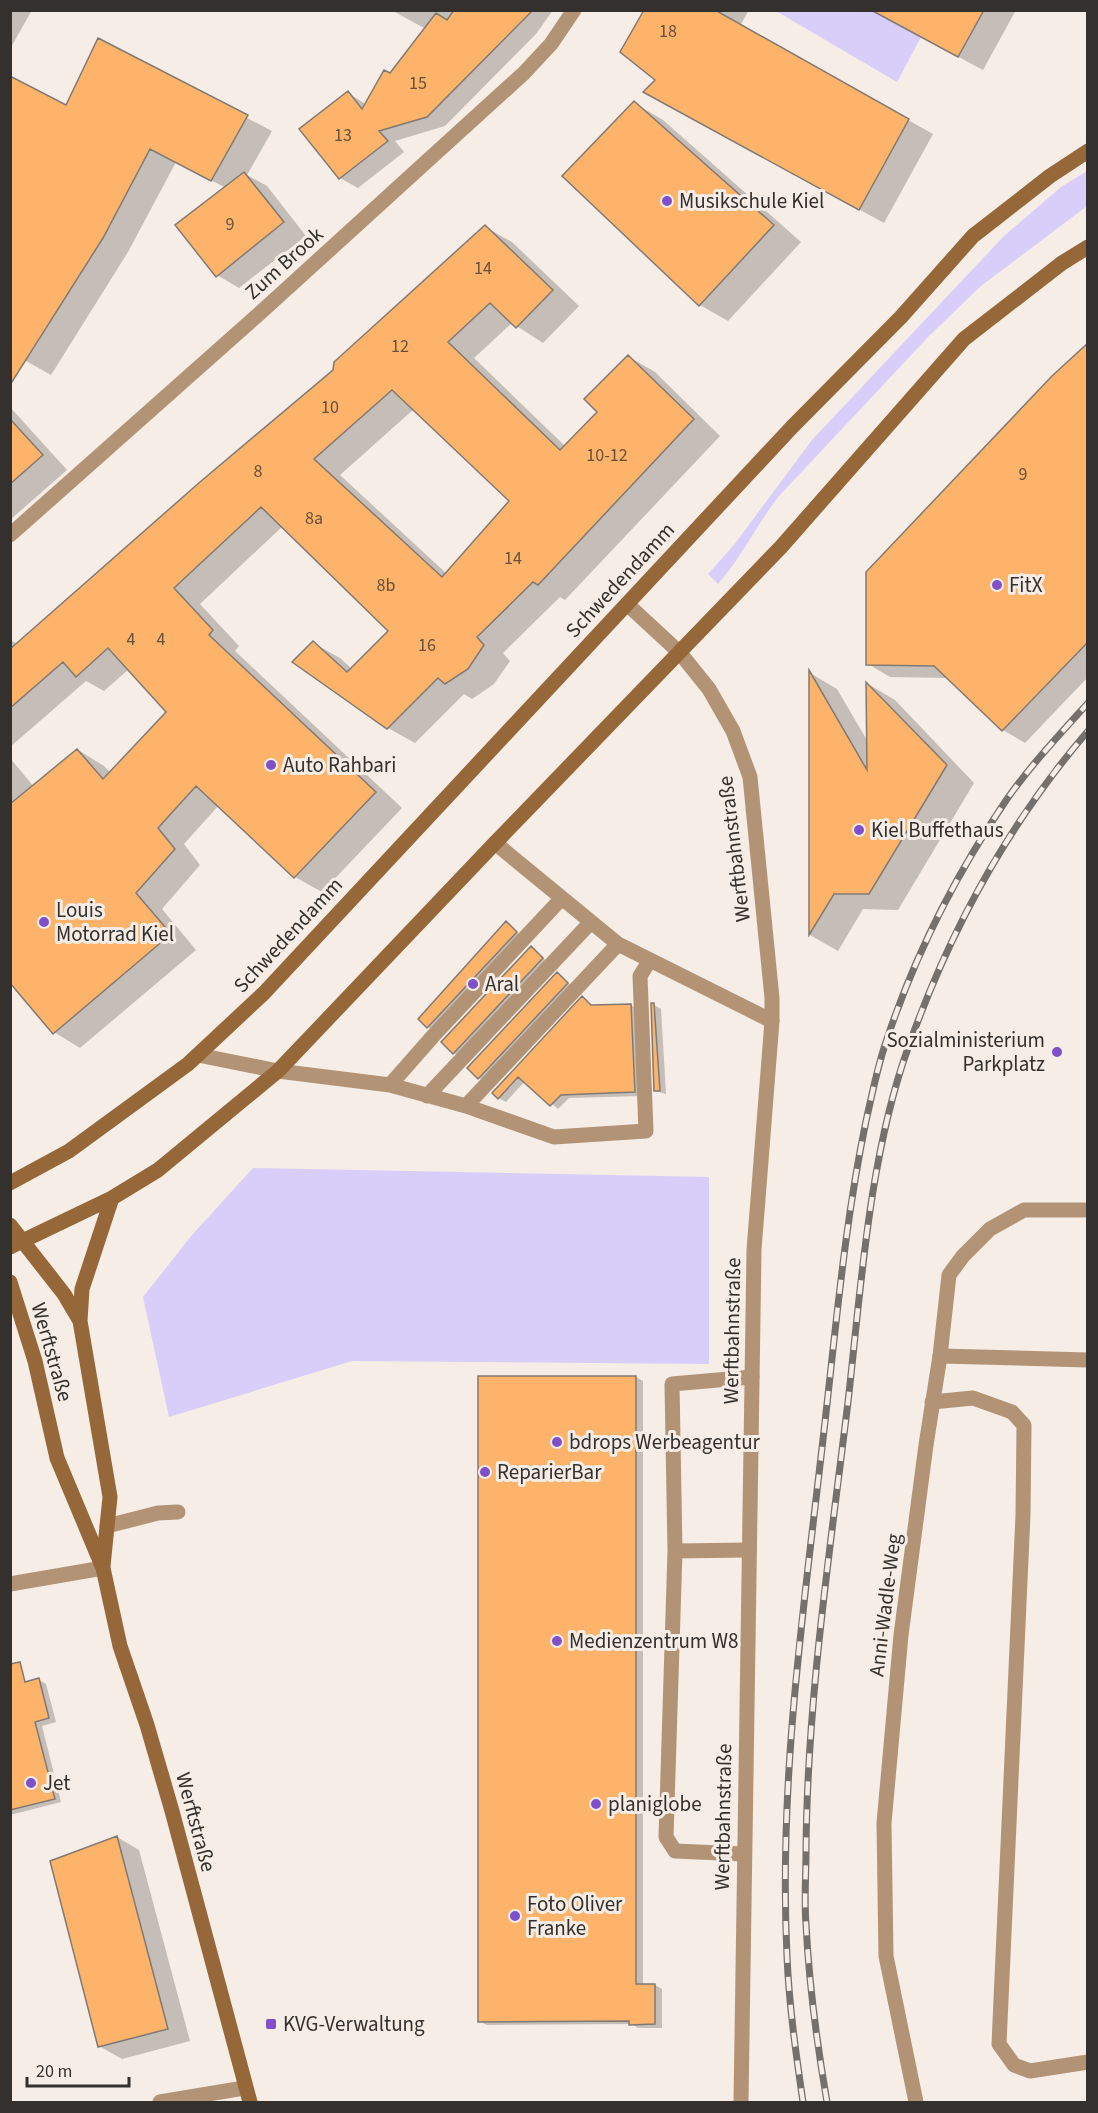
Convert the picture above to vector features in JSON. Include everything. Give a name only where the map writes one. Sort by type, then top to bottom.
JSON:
[{"type":"main road","name":"Schwedendamm","points":[[10,1183],[69,1151],[198,1055],[264,993],[792,427],[901,316],[973,236],[1050,176],[1088,151]]},
{"type":"main road","points":[[17,1244],[112,1198],[158,1170],[278,1071],[781,547],[964,339],[1062,263],[1088,247]]},
{"type":"main road","name":"Werftstraße","points":[[103,1568],[110,1497],[80,1321],[81,1289],[112,1198]]},
{"type":"main road","name":"Werftstraße","points":[[10,1225],[17,1244],[64,1294],[80,1321]]},
{"type":"main road","name":"Werftstraße","points":[[10,1282],[35,1361],[57,1458],[103,1568],[120,1646],[147,1725],[172,1811],[247,2098]]},
{"type":"street","name":"Zum Brook","points":[[10,535],[260,313],[524,73],[552,44],[574,10]]},
{"type":"street","name":"Werftbahnstraße","points":[[627,604],[680,653],[709,689],[733,730],[750,777],[772,998],[754,1250],[741,2103]]},
{"type":"street","points":[[495,843],[618,944],[772,1021]]},
{"type":"street","points":[[390,1085],[562,898]]},
{"type":"street","points":[[427,1096],[591,922]]},
{"type":"street","points":[[466,1106],[618,944]]},
{"type":"street","points":[[198,1055],[278,1071],[390,1085],[466,1106],[554,1137],[646,1131],[640,976],[650,960]]},
{"type":"street","name":"Anni-Wadle-Weg","points":[[916,2103],[886,1956],[884,1823],[902,1635],[949,1275],[963,1256],[990,1229],[1024,1210],[1088,1210]]},
{"type":"street","points":[[940,1356],[1088,1360]]},
{"type":"street","points":[[743,1854],[675,1851],[666,1837],[675,1551],[672,1384],[752,1377]]},
{"type":"street","points":[[932,1402],[973,1398],[1012,1412],[1024,1425],[1023,1515],[999,2044],[1014,2065],[1030,2071],[1088,2062]]},
{"type":"street","points":[[107,1526],[158,1513],[178,1512]]},
{"type":"street","points":[[675,1551],[749,1550]]},
{"type":"street","points":[[10,1584],[103,1568]]},
{"type":"street","points":[[160,2103],[247,2098]]},
{"type":"shaded area","points":[[776,11],[902,11],[904,15],[899,25],[921,37],[897,82]]},
{"type":"shaded area","points":[[1087,171],[1087,206],[981,286],[929,336],[779,496],[735,563],[718,584],[708,574],[734,545],[812,440],[1004,236],[1061,187]]},
{"type":"shaded area","points":[[253,1168],[709,1177],[709,1364],[352,1361],[169,1417],[143,1297],[192,1235]]},
{"type":"building","points":[[454,10],[533,10],[427,117],[379,131],[388,141],[339,179],[299,129],[348,91],[362,109],[384,70],[390,73],[436,13],[447,20]]},
{"type":"building","points":[[644,10],[715,10],[909,119],[859,210],[643,92],[655,80],[620,52]]},
{"type":"building","points":[[871,10],[984,10],[958,57]]},
{"type":"building","points":[[98,38],[248,115],[211,181],[150,149],[103,238],[10,385],[10,76],[66,105]]},
{"type":"building","name":"Musikschule Kiel","points":[[634,101],[774,225],[699,306],[562,176]]},
{"type":"building","points":[[244,172],[284,222],[216,277],[175,225]]},
{"type":"building","points":[[485,225],[553,290],[516,328],[490,303],[448,342],[560,450],[597,412],[584,399],[628,355],[694,419],[538,585],[533,582],[477,637],[484,645],[468,669],[445,684],[438,678],[387,729],[292,662],[313,641],[347,672],[388,631],[261,507],[174,588],[213,630],[209,635],[376,792],[294,878],[196,786],[158,828],[175,849],[136,893],[171,934],[53,1034],[10,983],[10,804],[77,749],[103,779],[166,712],[108,648],[76,677],[63,662],[10,708],[10,649],[200,482],[333,370],[334,362]],"holes":[[[392,390],[509,501],[442,577],[314,459]]]},
{"type":"building","points":[[1088,343],[1088,642],[1002,731],[934,666],[866,665],[866,572],[1052,376]]},
{"type":"building","points":[[10,419],[43,455],[10,484]]},
{"type":"building","name":"Kiel Buffethaus","points":[[809,670],[867,770],[866,682],[947,765],[869,894],[834,894],[809,935]]},
{"type":"building","points":[[506,921],[517,932],[427,1028],[418,1019]]},
{"type":"building","points":[[531,946],[543,958],[453,1054],[441,1042]]},
{"type":"building","points":[[557,972],[568,983],[478,1079],[467,1068]]},
{"type":"building","points":[[582,996],[591,1005],[631,1004],[635,1092],[561,1095],[550,1106],[518,1077],[498,1099],[492,1093]]},
{"type":"building","points":[[651,1003],[654,1003],[660,1091],[654,1091]]},
{"type":"building","name":"Medienzentrum W8","points":[[478,1376],[636,1376],[636,1984],[655,1984],[655,2024],[629,2025],[629,2021],[478,2022]]},
{"type":"building","points":[[20,1662],[25,1682],[39,1678],[49,1718],[35,1722],[55,1799],[10,1810],[10,1664]]},
{"type":"building","points":[[117,1836],[168,2029],[98,2047],[50,1861]]},
{"type":"railway","points":[[803,2102],[795,2048],[787,1956],[785,1888],[790,1752],[802,1616],[838,1303],[847,1230],[866,1121],[880,1062],[897,1010],[923,948],[954,886],[988,827],[1016,786],[1088,703]]},
{"type":"railway","points":[[827,2102],[807,1946],[805,1915],[807,1795],[821,1626],[862,1268],[875,1178],[884,1133],[908,1048],[942,963],[983,881],[1006,842],[1031,804],[1088,731]]},
{"type":"place","name":"Musikschule Kiel","points":[[667,201]]},
{"type":"place","name":"FitX","points":[[997,585]]},
{"type":"place","name":"Auto Rahbari","points":[[271,765]]},
{"type":"place","name":"Kiel Buffethaus","points":[[859,830]]},
{"type":"place","name":"Louis Motorrad Kiel","points":[[44,922]]},
{"type":"place","name":"Aral","points":[[473,984]]},
{"type":"place","name":"Sozialministerium Parkplatz","points":[[1057,1052]]},
{"type":"place","name":"bdrops Werbeagentur","points":[[557,1442]]},
{"type":"place","name":"ReparierBar","points":[[485,1472]]},
{"type":"place","name":"Medienzentrum W8","points":[[557,1641]]},
{"type":"place","name":"Jet","points":[[31,1783]]},
{"type":"place","name":"planiglobe","points":[[596,1804]]},
{"type":"place","name":"Foto Oliver Franke","points":[[515,1916]]},
{"type":"place","name":"KVG-Verwaltung","points":[[271,2024]]}]
